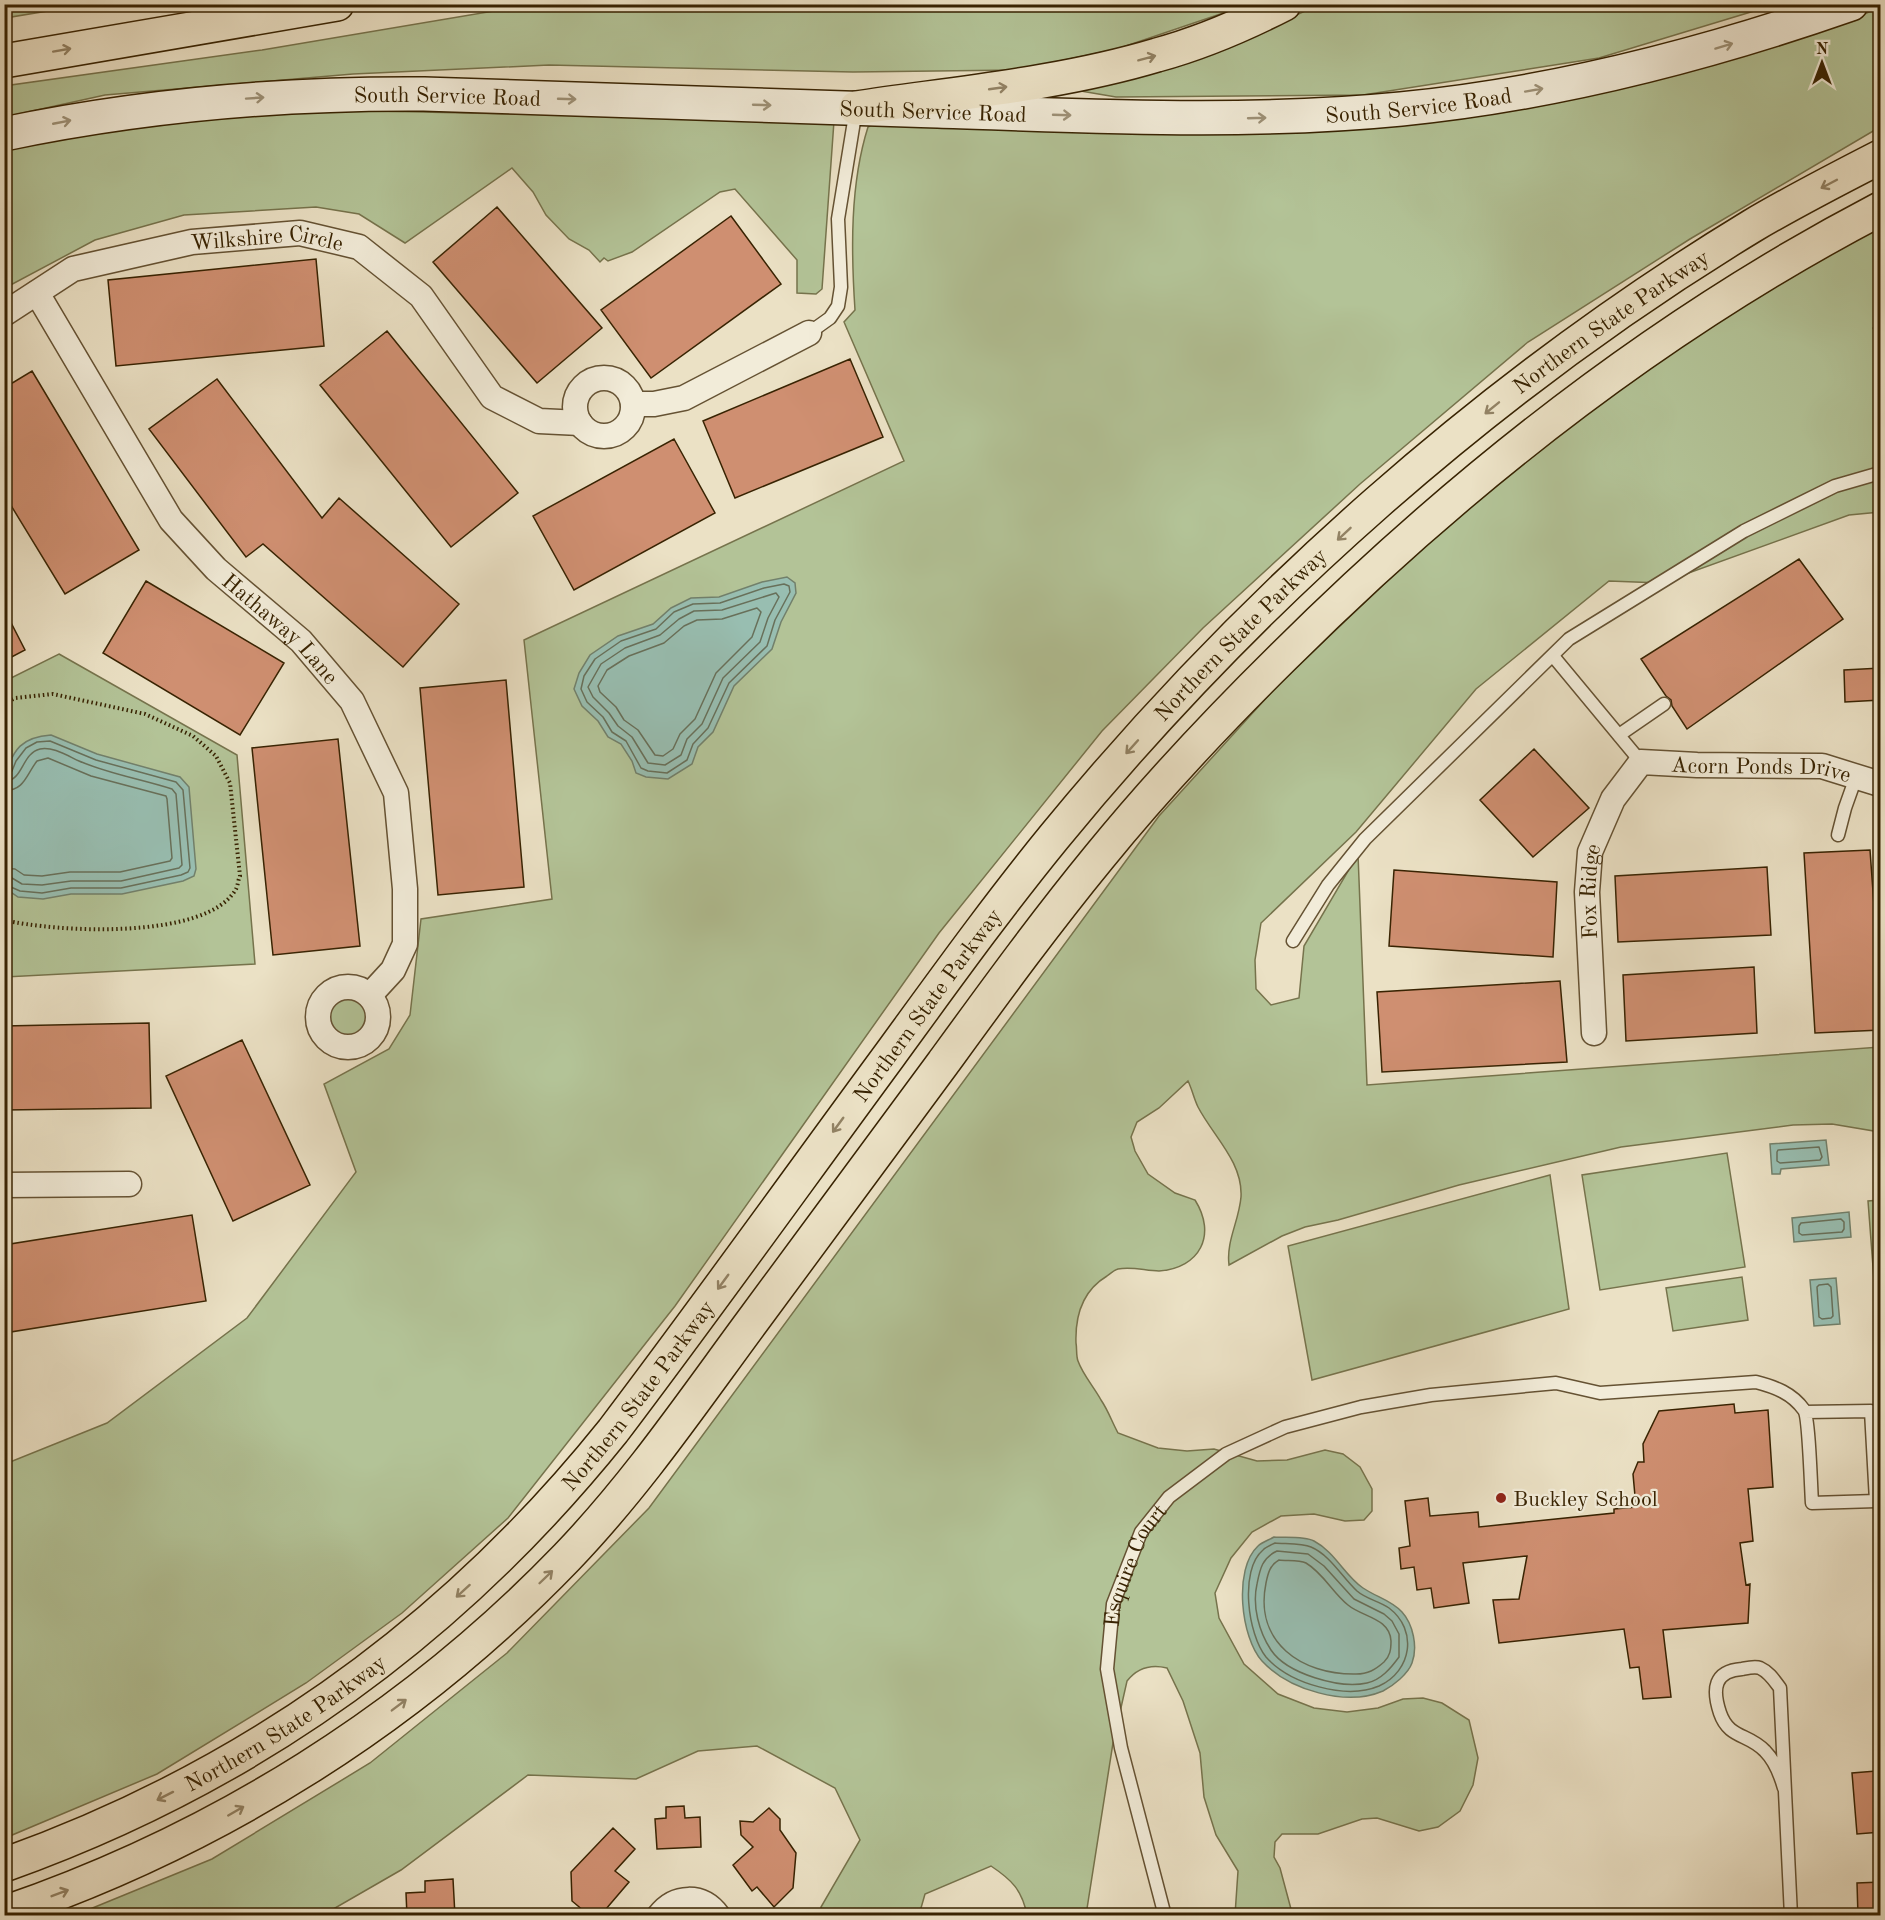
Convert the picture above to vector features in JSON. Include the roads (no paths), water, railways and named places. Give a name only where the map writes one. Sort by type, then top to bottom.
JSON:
[{"type":"highway","points":[[4,60],[337,4]]},
{"type":"highway","points":[[856,108],[1060,78],[1112,67],[1190,45],[1284,4]]},
{"type":"highway","name":"Northern State Parkway","points":[[4,1865],[57,1846],[128,1815],[198,1780],[257,1746],[361,1677],[423,1628],[481,1576],[564,1491],[613,1431],[966,950],[1054,836],[1142,736],[1218,655],[1380,501],[1500,401],[1644,296],[1728,242],[1824,186],[1881,157]]},
{"type":"highway","name":"Northern State Parkway","points":[[4,1913],[54,1896],[127,1866],[193,1835],[255,1800],[327,1756],[391,1711],[421,1689],[491,1629],[566,1557],[642,1470],[1051,916],[1155,791],[1258,681],[1314,626],[1430,520],[1550,422],[1684,325],[1805,250],[1881,209]]},
{"type":"main road","name":"South Service Road","points":[[4,134],[73,120],[152,108],[346,94],[424,94],[1167,118],[1322,116],[1401,109],[1517,93],[1632,70],[1717,48],[1851,4]]},
{"type":"street","name":"Wilkshire Circle","points":[[4,314],[73,269],[182,244],[300,233],[359,248],[421,296],[492,397],[539,421],[580,423],[595,434],[613,434],[621,430],[628,423],[633,404]]},
{"type":"street","name":"Hathaway Lane","points":[[37,293],[171,520],[216,569],[301,641],[352,701],[396,793],[405,889],[405,944],[393,970],[370,995]]},
{"type":"street","points":[[580,423],[575,405],[577,396],[589,382],[607,378],[616,381],[625,386],[633,404],[654,404],[684,398],[809,333]]},
{"type":"street","name":"Acorn Ponds Drive","points":[[1641,762],[1822,766],[1881,784]]},
{"type":"street","name":"Fox Ridge","points":[[1594,1033],[1587,892],[1590,852],[1613,799],[1641,762]]},
{"type":"street","points":[[4,1185],[129,1184]]},
{"type":"street","points":[[659,1916],[676,1901],[687,1899],[698,1900],[708,1905],[718,1916]]},
{"type":"lane","points":[[809,333],[830,318],[838,306],[841,287],[838,219],[856,108]]},
{"type":"lane","points":[[1293,941],[1328,885],[1365,839],[1569,639],[1744,531],[1835,486],[1881,473]]},
{"type":"lane","points":[[1553,656],[1641,762]]},
{"type":"lane","points":[[1619,735],[1664,704]]},
{"type":"lane","points":[[1839,835],[1845,808],[1856,777]]},
{"type":"lane","name":"Esquire Court","points":[[1166,1916],[1122,1748],[1107,1669],[1113,1604],[1141,1532],[1169,1497],[1226,1454],[1285,1427],[1361,1407],[1431,1395],[1556,1383],[1600,1393],[1756,1382],[1774,1386],[1792,1397],[1805,1412]]},
{"type":"lane","points":[[1805,1412],[1871,1412],[1876,1501],[1812,1503],[1805,1412]]},
{"type":"lane","points":[[1784,1788],[1780,1772],[1766,1751],[1756,1743],[1734,1734],[1726,1726],[1716,1697],[1716,1686],[1725,1672],[1758,1667],[1768,1672],[1780,1688],[1791,1916]]},
{"type":"water","points":[[787,577],[795,583],[796,593],[781,622],[772,649],[734,686],[713,732],[698,747],[692,764],[668,779],[646,777],[636,773],[632,761],[621,744],[608,737],[598,721],[582,706],[574,689],[579,673],[590,655],[618,636],[653,624],[671,608],[691,598],[719,597],[762,582]]},
{"type":"water","points":[[51,735],[97,754],[180,777],[189,787],[196,869],[194,876],[183,881],[122,894],[71,894],[43,899],[18,897],[5,888],[5,776],[11,758],[20,746],[33,738]]},
{"type":"water","points":[[1826,1140],[1829,1165],[1781,1169],[1780,1174],[1772,1174],[1770,1144]]},
{"type":"water","points":[[1849,1212],[1851,1237],[1794,1242],[1792,1218]]},
{"type":"water","points":[[1836,1278],[1840,1324],[1814,1326],[1810,1280]]},
{"type":"water","points":[[1274,1537],[1314,1541],[1328,1551],[1357,1583],[1393,1604],[1402,1612],[1412,1629],[1415,1650],[1410,1667],[1400,1679],[1383,1691],[1368,1695],[1336,1696],[1319,1693],[1287,1680],[1262,1661],[1249,1637],[1243,1604],[1243,1586],[1245,1570],[1250,1557],[1260,1545]]},
{"type":"place","name":"Buckley School","points":[[1501,1498]]}]
